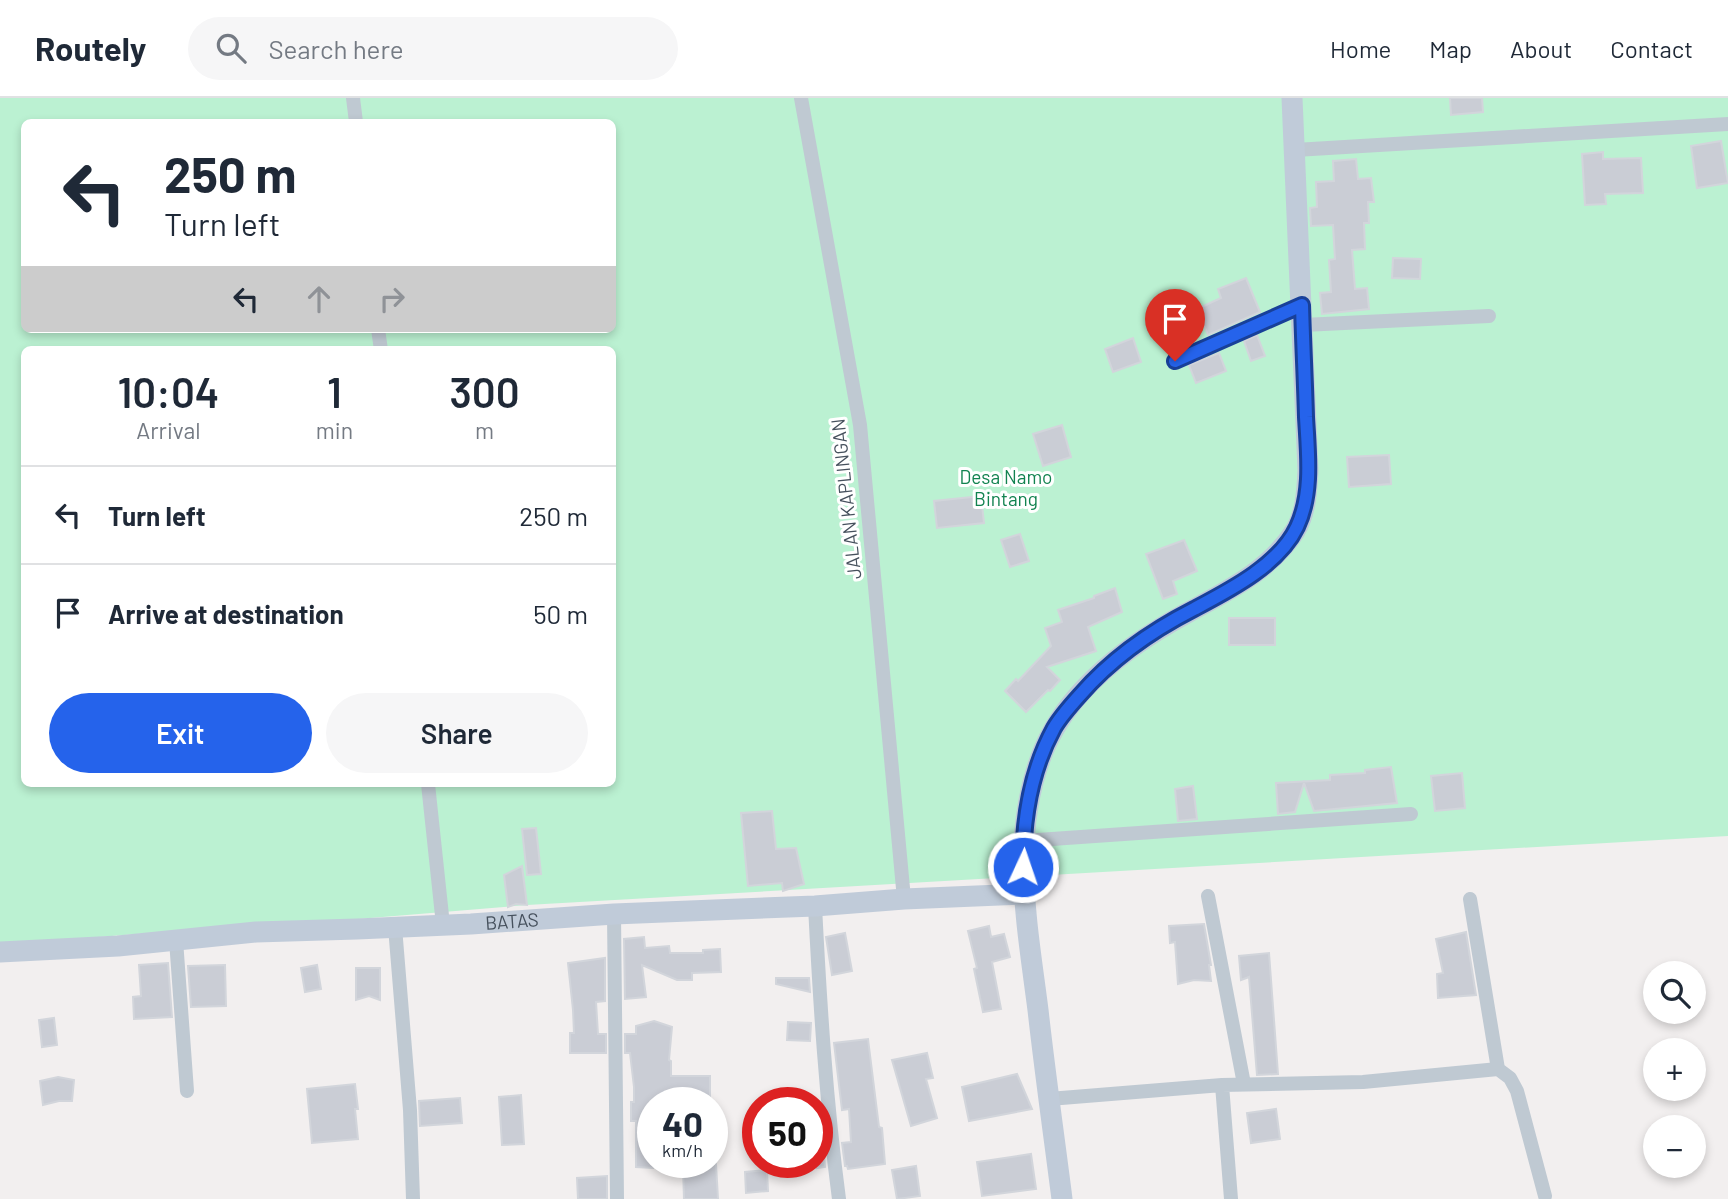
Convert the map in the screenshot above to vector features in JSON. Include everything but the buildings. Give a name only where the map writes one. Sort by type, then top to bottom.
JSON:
[{"type":"main road","points":[[1062,1199],[1023,894],[1023,841],[1036,773],[1055,727],[1068,708],[1115,659],[1152,633],[1254,574],[1275,555],[1296,529],[1305,506],[1308,470],[1292,98]]},
{"type":"main road","name":"BATAS","points":[[0,952],[118,946],[256,932],[443,925],[1023,894]]},
{"type":"street","points":[[353,98],[356,119]]},
{"type":"street","name":"JALAN KAPLINGAN","points":[[801,98],[860,425],[904,899]]},
{"type":"street","points":[[1296,150],[1728,124]]},
{"type":"street","points":[[1175,361],[1302,315],[1489,316]]},
{"type":"street","points":[[428,787],[443,925]]},
{"type":"street","points":[[1023,841],[1411,814]]},
{"type":"street","points":[[1208,896],[1244,1084]]},
{"type":"street","points":[[1470,899],[1498,1069]]},
{"type":"street","points":[[816,906],[821,1025],[839,1199]]},
{"type":"street","points":[[614,914],[617,1199]]},
{"type":"street","points":[[395,927],[410,1111],[413,1199]]},
{"type":"street","points":[[176,940],[187,1091]]},
{"type":"street","points":[[1049,1099],[1222,1085],[1363,1082],[1498,1069],[1510,1077],[1517,1091],[1545,1196]]},
{"type":"street","points":[[1222,1085],[1231,1199]]},
{"type":"green space","name":"Desa Namo Bintang","points":[[0,98],[1728,98],[1728,836],[527,905],[0,945]]},
{"type":"route","points":[[1023,867],[1023,841],[1036,773],[1055,727],[1068,708],[1115,659],[1152,633],[1254,574],[1282,548],[1296,529],[1305,506],[1308,470],[1302,305],[1175,361]]}]
